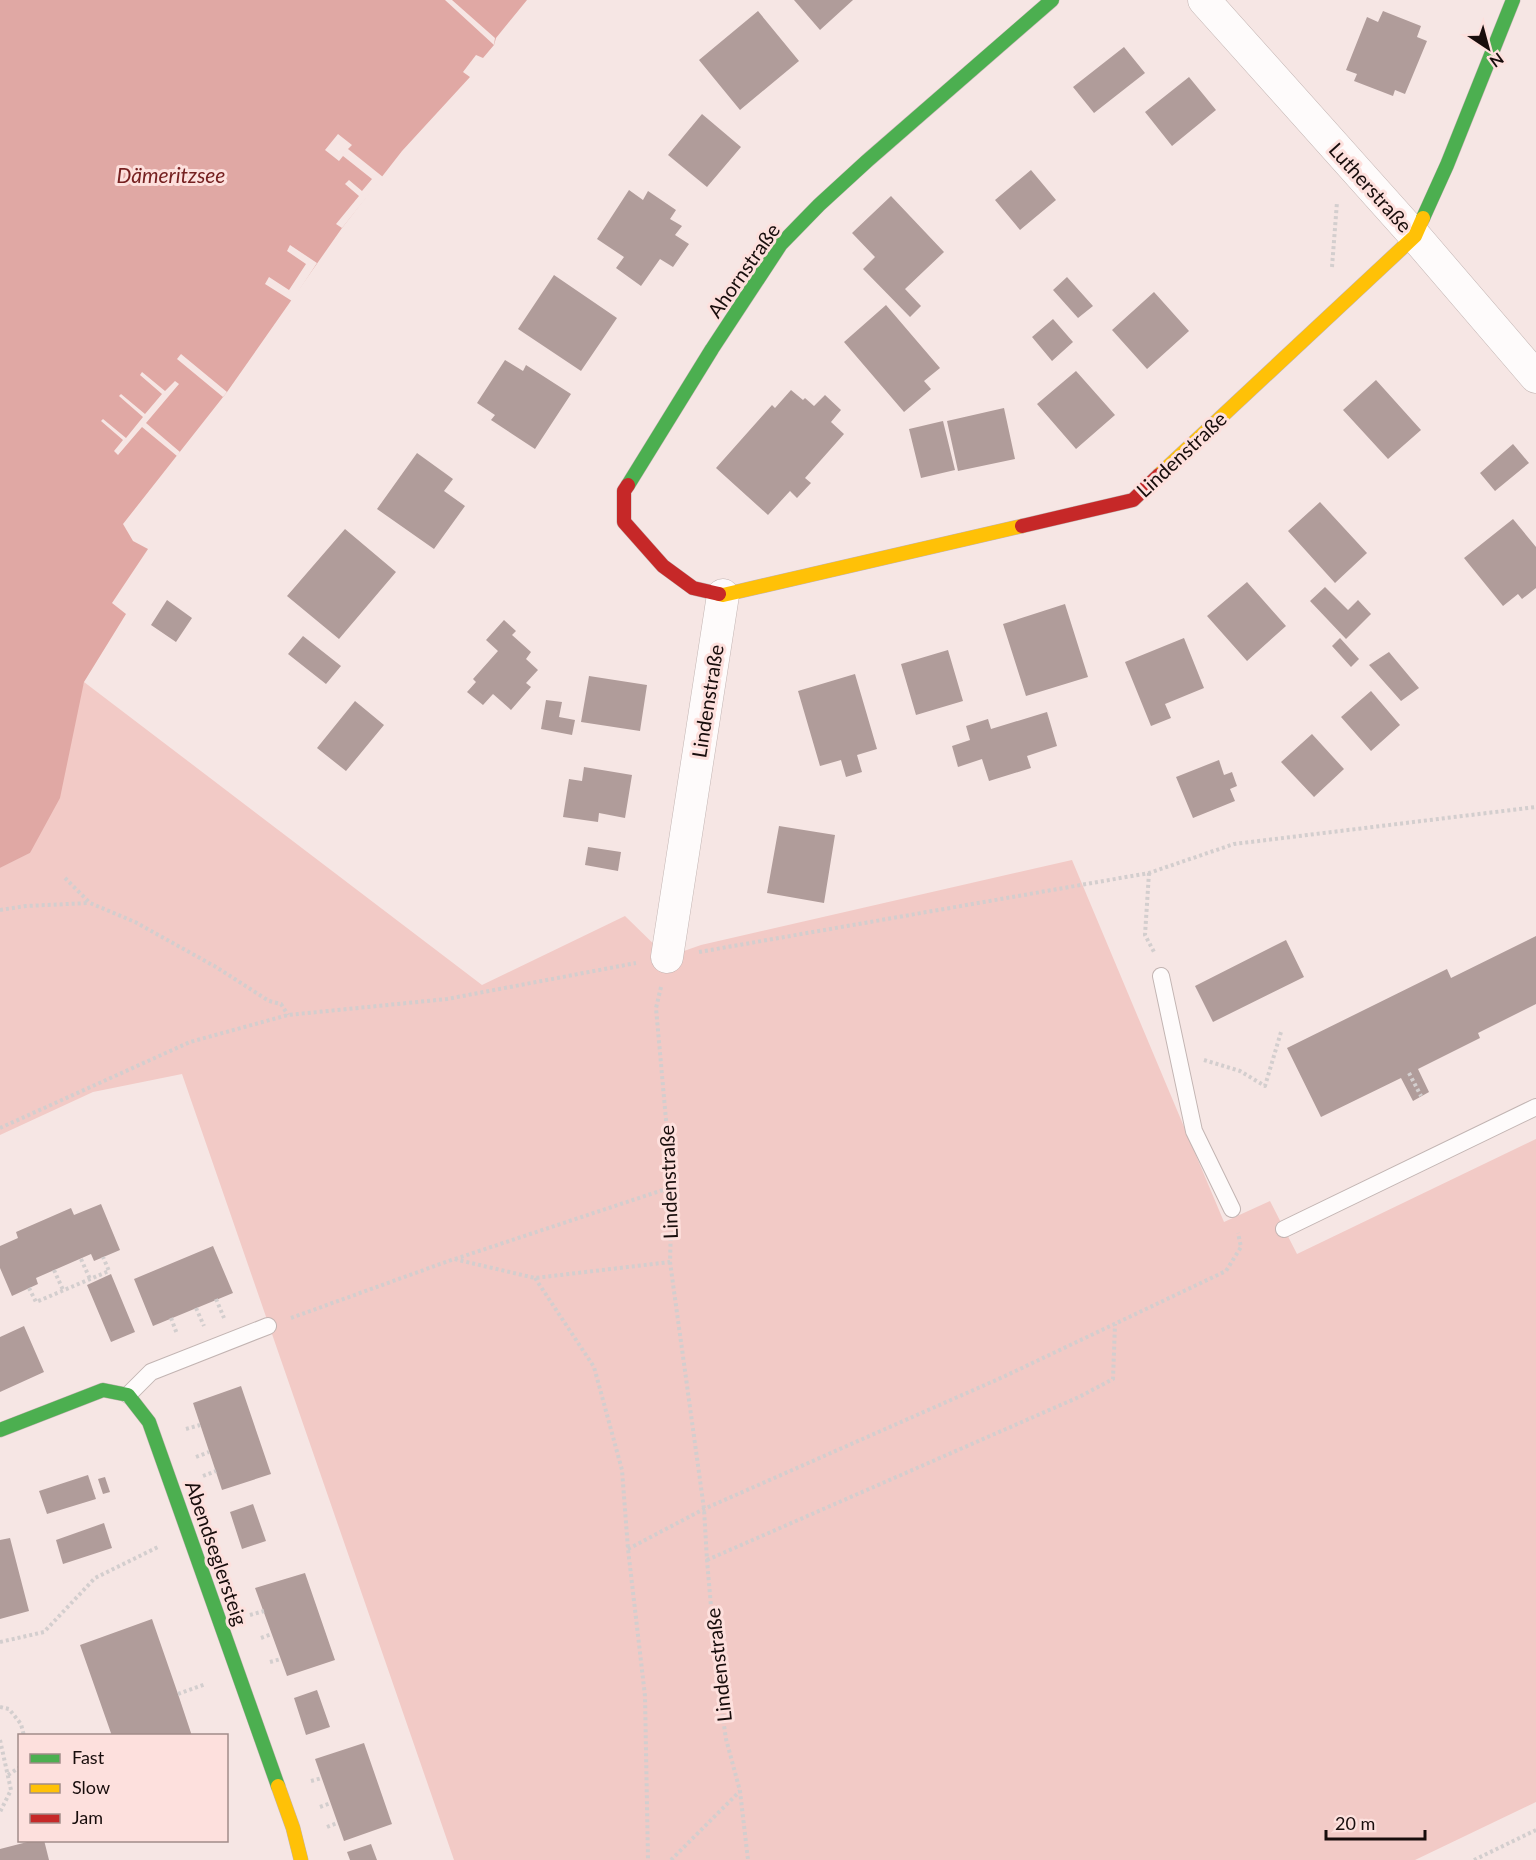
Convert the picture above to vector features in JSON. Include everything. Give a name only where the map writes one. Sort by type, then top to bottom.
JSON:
[{"type":"street","name":"Ahornstraße","points":[[723,595],[693,588],[663,566],[624,522],[624,491],[712,349],[781,244],[867,161],[1052,0]]},
{"type":"street","name":"Lutherstraße","points":[[1204,0],[1415,236],[1536,377]]},
{"type":"street","name":"Lindenstraße","points":[[667,957],[723,595],[1133,500],[1415,236],[1447,165],[1513,0]]},
{"type":"street","points":[[0,1430],[103,1390],[128,1395]]},
{"type":"street","name":"Abendseglersteig","points":[[128,1395],[149,1422],[167,1470],[293,1828],[301,1860]]},
{"type":"lane","points":[[1161,976],[1194,1131],[1232,1209]]},
{"type":"lane","points":[[1284,1229],[1536,1107]]},
{"type":"lane","points":[[128,1395],[151,1371],[268,1326]]},
{"type":"path","points":[[1331,276],[1337,202]]},
{"type":"path","points":[[0,1128],[190,1042],[288,1015],[447,999],[667,957],[1149,873],[1234,844],[1536,807]]},
{"type":"path","points":[[1149,873],[1145,934],[1155,955],[1161,976]]},
{"type":"path","points":[[65,878],[90,903],[146,927],[216,967],[269,1001],[281,1004],[288,1015]]},
{"type":"path","points":[[0,910],[26,906],[90,903]]},
{"type":"path","name":"Lindenstraße","points":[[667,957],[656,1008],[672,1187],[670,1262],[704,1509],[717,1676],[725,1728],[740,1791],[748,1860]]},
{"type":"path","points":[[1177,1051],[1240,1071],[1265,1086],[1281,1032]]},
{"type":"path","points":[[1409,1073],[1421,1096]]},
{"type":"path","points":[[268,1326],[454,1259],[672,1187]]},
{"type":"path","points":[[627,1549],[704,1509],[1003,1377],[1226,1271],[1241,1247],[1232,1209]]},
{"type":"path","points":[[29,1288],[36,1302],[109,1271],[103,1257]]},
{"type":"path","points":[[81,1258],[90,1279]]},
{"type":"path","points":[[454,1259],[535,1278],[670,1262]]},
{"type":"path","points":[[54,1270],[63,1290]]},
{"type":"path","points":[[535,1278],[594,1367],[622,1470],[627,1549],[645,1696],[648,1860]]},
{"type":"path","points":[[707,1560],[1079,1397],[1113,1379],[1115,1324]]},
{"type":"path","points":[[0,1642],[44,1632],[95,1578],[158,1547]]},
{"type":"path","points":[[178,1694],[206,1684]]},
{"type":"path","points":[[0,1707],[9,1709],[21,1724],[24,1734]]},
{"type":"path","points":[[0,1740],[11,1790],[0,1812]]},
{"type":"path","points":[[8,1775],[18,1768]]},
{"type":"path","points":[[671,1860],[740,1791]]},
{"type":"path","points":[[1474,1860],[1536,1830]]},
{"type":"shaded area","points":[[84,682],[482,985],[625,916],[667,957],[701,945],[1072,860],[1224,1222],[1270,1201],[1297,1254],[1536,1139],[1536,1802],[1415,1860],[454,1860],[182,1074],[93,1092],[0,1135],[0,868],[30,853]]},
{"type":"water","name":"Dämeritzsee","points":[[0,0],[527,0],[483,58],[476,55],[463,72],[470,77],[402,151],[342,228],[227,392],[123,524],[133,541],[148,549],[112,603],[126,614],[84,682],[60,798],[30,853],[0,868]]},
{"type":"pier","points":[[445,0],[452,0],[495,38],[494,45]]},
{"type":"pier","points":[[338,134],[352,145],[348,149],[383,177],[342,228],[336,224],[359,196],[345,184],[349,180],[362,191],[372,179],[343,156],[339,161],[325,150]]},
{"type":"pier","points":[[290,245],[317,263],[292,301],[265,284],[269,277],[289,290],[306,264],[287,251]]},
{"type":"pier","points":[[181,354],[227,392],[223,397],[177,359]]},
{"type":"pier","points":[[142,372],[165,391],[175,381],[179,384],[146,423],[180,452],[177,456],[142,427],[118,455],[114,451],[123,440],[101,421],[103,419],[126,438],[143,417],[119,396],[121,394],[145,414],[162,394],[140,375]]},
{"type":"building","points":[[794,0],[853,0],[820,30]]},
{"type":"building","points":[[758,11],[799,61],[740,110],[699,60]]},
{"type":"building","points":[[1383,11],[1421,26],[1417,37],[1427,41],[1405,94],[1395,90],[1393,96],[1354,81],[1357,74],[1346,70],[1367,17],[1378,22]]},
{"type":"building","points":[[1124,47],[1145,73],[1094,113],[1073,87]]},
{"type":"building","points":[[1189,77],[1216,110],[1172,146],[1145,112]]},
{"type":"building","points":[[702,114],[741,147],[707,187],[668,155]]},
{"type":"building","points":[[1031,170],[1056,200],[1020,230],[995,200]]},
{"type":"building","points":[[629,190],[643,200],[648,191],[676,210],[670,219],[682,226],[675,235],[689,244],[673,267],[660,259],[641,286],[616,268],[624,257],[597,239]]},
{"type":"building","points":[[891,196],[944,252],[905,289],[921,306],[910,317],[863,269],[875,257],[852,233]]},
{"type":"building","points":[[554,275],[617,318],[581,371],[518,329]]},
{"type":"building","points":[[1067,277],[1093,306],[1078,318],[1053,290]]},
{"type":"building","points":[[1154,292],[1189,331],[1147,369],[1112,330]]},
{"type":"building","points":[[886,305],[940,368],[924,381],[931,389],[904,412],[844,342]]},
{"type":"building","points":[[1053,319],[1073,342],[1052,361],[1032,337]]},
{"type":"building","points":[[505,360],[523,371],[526,365],[571,394],[535,449],[491,420],[495,415],[477,403]]},
{"type":"building","points":[[1076,371],[1115,415],[1076,449],[1037,404]]},
{"type":"building","points":[[1376,380],[1421,430],[1388,459],[1343,410]]},
{"type":"building","points":[[791,390],[814,406],[825,395],[841,410],[831,422],[844,434],[805,478],[811,483],[797,498],[790,491],[768,515],[716,468],[772,405],[775,408]]},
{"type":"building","points":[[1004,408],[1015,459],[958,471],[947,421]]},
{"type":"building","points":[[943,421],[955,470],[921,478],[909,429]]},
{"type":"building","points":[[1513,444],[1529,463],[1495,491],[1480,473]]},
{"type":"building","points":[[417,453],[453,479],[444,491],[465,506],[434,549],[377,509]]},
{"type":"building","points":[[1320,502],[1367,553],[1335,583],[1288,531]]},
{"type":"building","points":[[1513,519],[1536,547],[1536,588],[1522,599],[1518,594],[1503,606],[1464,558]]},
{"type":"building","points":[[345,529],[396,572],[339,639],[287,596]]},
{"type":"building","points":[[1247,582],[1286,626],[1247,661],[1207,616]]},
{"type":"building","points":[[1325,587],[1348,610],[1358,600],[1371,614],[1346,639],[1310,601]]},
{"type":"building","points":[[167,600],[192,618],[176,642],[151,625]]},
{"type":"building","points":[[1065,604],[1088,677],[1026,696],[1003,624]]},
{"type":"building","points":[[504,620],[516,631],[512,635],[531,652],[526,659],[538,670],[526,683],[531,687],[511,710],[493,694],[483,705],[467,692],[476,682],[473,679],[498,651],[486,640]]},
{"type":"building","points":[[303,636],[341,666],[326,684],[288,654]]},
{"type":"building","points":[[1184,638],[1204,688],[1165,704],[1171,718],[1151,726],[1125,662]]},
{"type":"building","points":[[1340,638],[1359,659],[1351,667],[1332,646]]},
{"type":"building","points":[[948,650],[963,701],[916,715],[901,664]]},
{"type":"building","points":[[1389,652],[1419,688],[1401,701],[1369,665]]},
{"type":"building","points":[[855,674],[877,749],[857,755],[862,772],[846,777],[841,760],[820,766],[798,691]]},
{"type":"building","points":[[589,676],[647,685],[640,731],[581,722]]},
{"type":"building","points":[[1371,691],[1400,725],[1371,751],[1341,717]]},
{"type":"building","points":[[546,700],[562,702],[559,717],[575,720],[572,735],[541,729]]},
{"type":"building","points":[[355,701],[384,725],[346,771],[317,748]]},
{"type":"building","points":[[1047,712],[1057,746],[1027,756],[1031,768],[989,781],[982,759],[958,767],[952,746],[970,740],[966,726],[988,719],[991,729]]},
{"type":"building","points":[[1312,734],[1344,769],[1314,797],[1281,762]]},
{"type":"building","points":[[1219,760],[1224,775],[1232,772],[1237,786],[1230,789],[1235,801],[1193,818],[1176,777]]},
{"type":"building","points":[[584,767],[632,775],[625,818],[599,813],[598,822],[563,817],[569,779],[582,781]]},
{"type":"building","points":[[779,826],[835,835],[824,903],[767,893]]},
{"type":"building","points":[[588,847],[621,852],[618,871],[585,865]]},
{"type":"building","points":[[1536,936],[1536,1004],[1478,1033],[1480,1038],[1418,1069],[1429,1092],[1413,1101],[1401,1078],[1321,1117],[1287,1048],[1447,969],[1451,978]]},
{"type":"building","points":[[1286,940],[1304,977],[1213,1022],[1195,986]]},
{"type":"building","points":[[101,1204],[120,1250],[94,1261],[91,1254],[36,1278],[38,1284],[12,1296],[0,1268],[0,1246],[18,1238],[16,1232],[71,1208],[74,1215]]},
{"type":"building","points":[[213,1246],[233,1293],[153,1326],[134,1279]]},
{"type":"building","points":[[111,1274],[135,1332],[111,1342],[87,1285]]},
{"type":"building","points":[[24,1326],[44,1372],[0,1392],[0,1337]]},
{"type":"building","points":[[241,1386],[271,1474],[222,1490],[193,1403]]},
{"type":"building","points":[[88,1475],[96,1499],[47,1514],[39,1491]]},
{"type":"building","points":[[105,1477],[110,1492],[103,1494],[98,1479]]},
{"type":"building","points":[[253,1504],[266,1541],[242,1549],[230,1512]]},
{"type":"building","points":[[104,1523],[112,1548],[63,1564],[56,1540]]},
{"type":"building","points":[[10,1538],[29,1611],[0,1619],[0,1540]]},
{"type":"building","points":[[305,1573],[335,1660],[287,1676],[255,1588]]},
{"type":"building","points":[[152,1619],[191,1734],[111,1734],[80,1645]]},
{"type":"building","points":[[317,1690],[330,1727],[306,1735],[294,1698]]},
{"type":"building","points":[[364,1743],[392,1824],[344,1841],[315,1759]]},
{"type":"building","points":[[27,1842],[44,1842],[49,1860],[0,1860],[0,1849]]},
{"type":"building","points":[[371,1844],[377,1860],[350,1860],[347,1852]]},
{"type":"traffic: fast","points":[[628,485],[712,349],[781,244],[867,161],[1052,0]]},
{"type":"traffic: fast","points":[[1423,218],[1447,165],[1513,0]]},
{"type":"traffic: fast","points":[[0,1430],[103,1390],[128,1395],[149,1422],[278,1786]]},
{"type":"traffic: slow","points":[[1159,475],[1415,236],[1423,218]]},
{"type":"traffic: slow","points":[[719,594],[723,595],[1022,526]]},
{"type":"traffic: slow","points":[[278,1786],[293,1828],[301,1860]]},
{"type":"traffic: jam","points":[[1022,526],[1133,500],[1159,475]]},
{"type":"traffic: jam","points":[[628,485],[624,491],[624,522],[663,566],[693,588],[719,594]]}]
